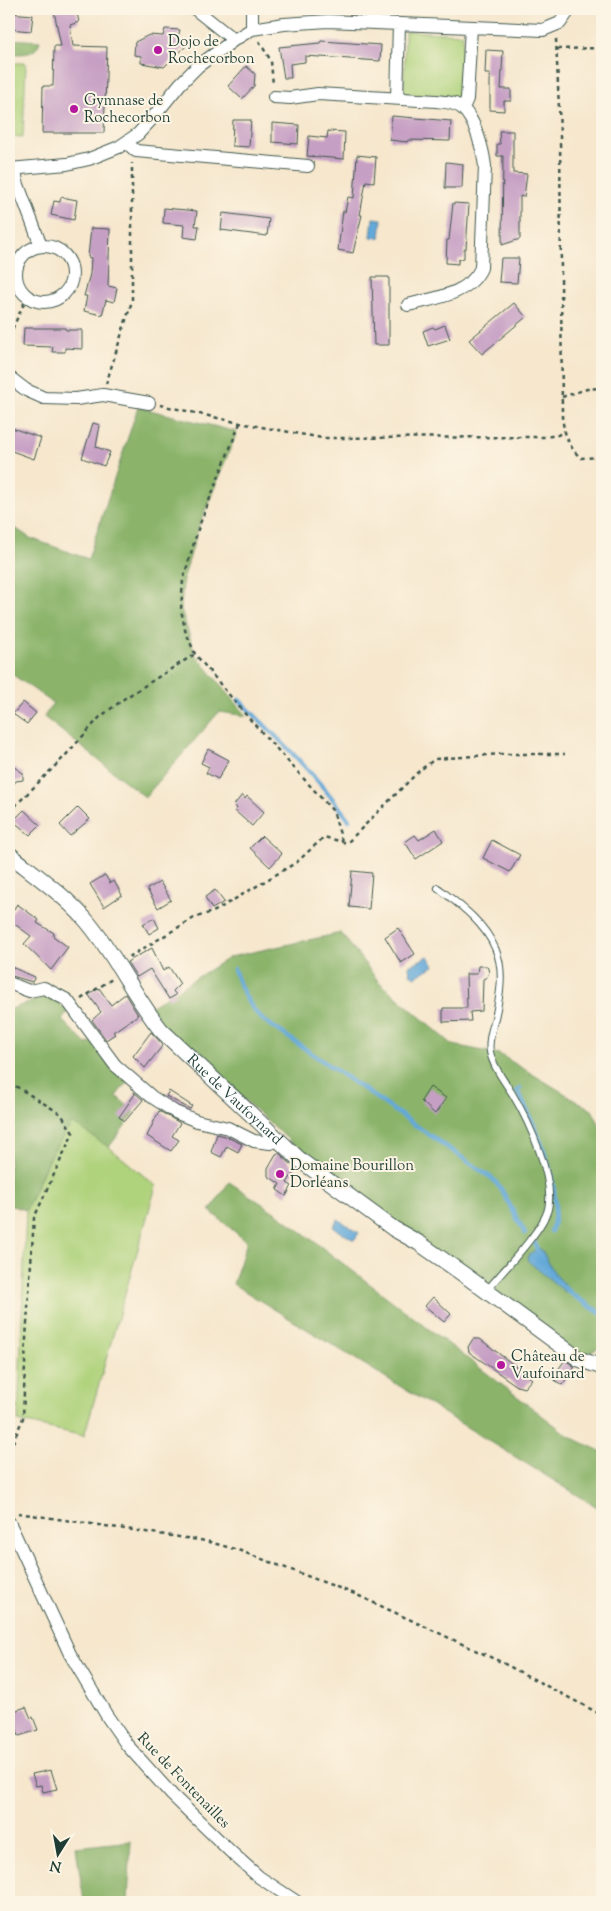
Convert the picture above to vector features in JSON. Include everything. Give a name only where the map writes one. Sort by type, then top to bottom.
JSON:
[{"type":"street","points":[[195,9],[234,40]]},
{"type":"street","points":[[252,9],[252,29]]},
{"type":"street","points":[[41,246],[13,185],[12,169],[67,164],[89,159],[127,143],[150,121],[180,84],[198,66],[252,29],[328,20],[543,30],[560,23],[570,9]]},
{"type":"street","points":[[397,98],[399,24]]},
{"type":"street","points":[[462,108],[467,99],[472,27]]},
{"type":"street","points":[[274,97],[290,98],[318,94],[397,98],[454,103],[462,108],[475,129],[485,166],[481,268],[477,276],[461,290],[408,305]]},
{"type":"street","points":[[127,143],[136,151],[308,166]]},
{"type":"street","points":[[41,246],[59,251],[66,257],[71,266],[72,275],[65,293],[58,299],[49,302],[40,302],[27,297],[18,287],[16,278],[19,260],[24,253],[32,248],[41,246]]},
{"type":"street","points":[[9,377],[26,390],[44,398],[76,399],[103,394],[149,403]]},
{"type":"street","name":"Rue de Vaufoynard","points":[[9,854],[56,892],[83,917],[145,1010],[161,1030],[300,1160],[394,1229],[419,1242],[578,1359],[602,1367]]},
{"type":"street","points":[[9,983],[30,991],[44,988],[61,996],[73,1006],[96,1041],[115,1065],[163,1105],[186,1118],[228,1128],[254,1141],[270,1142],[279,1140]]},
{"type":"street","name":"Rue de Fontenailles","points":[[11,1517],[70,1654],[106,1716],[128,1745],[172,1795],[259,1877],[297,1902]]},
{"type":"lane","points":[[438,888],[466,910],[483,928],[497,954],[500,986],[499,1001],[490,1038],[490,1052],[535,1137],[545,1171],[549,1194],[548,1208],[539,1228],[486,1291]]},
{"type":"path","points":[[252,29],[271,62],[274,97]]},
{"type":"path","points":[[602,48],[557,49],[564,431],[574,452],[581,458],[602,457]]},
{"type":"path","points":[[103,394],[132,301],[132,154],[127,143]]},
{"type":"path","points":[[9,336],[27,297]]},
{"type":"path","points":[[562,397],[587,389],[602,388]]},
{"type":"path","points":[[149,403],[240,423],[322,438],[545,437],[558,435],[564,431]]},
{"type":"path","points":[[240,423],[199,526],[183,580],[181,609],[185,630],[195,654],[247,716],[333,811],[342,842]]},
{"type":"path","points":[[9,812],[65,756],[100,717],[125,698],[195,654]]},
{"type":"path","points":[[73,1006],[119,969],[194,918],[215,911],[297,862],[324,837],[348,843],[420,770],[434,759],[502,754],[565,754]]},
{"type":"path","points":[[9,1082],[61,1114],[73,1133],[34,1218],[23,1418],[9,1452]]},
{"type":"path","points":[[11,1517],[197,1540],[238,1550],[356,1594],[501,1662],[602,1715]]},
{"type":"green space","points":[[405,31],[463,34],[460,98],[404,94]]},
{"type":"green space","points":[[9,39],[40,41],[32,52],[9,54]]},
{"type":"green space","points":[[9,63],[26,63],[23,137],[9,136]]},
{"type":"green space","points":[[138,407],[237,432],[199,526],[183,580],[181,609],[195,654],[247,716],[219,712],[145,797],[44,717],[53,703],[9,672],[9,524],[30,538],[88,559]]},
{"type":"green space","points":[[341,933],[379,982],[453,1045],[499,1054],[592,1110],[602,1129],[602,1346],[579,1359],[343,1189],[145,1010],[230,957]]},
{"type":"green space","points":[[48,995],[69,1010],[62,1020],[86,1044],[96,1041],[130,1079],[116,1096],[135,1112],[109,1147],[72,1123],[50,1156],[26,1210],[9,1205],[9,1010]]},
{"type":"green space","points":[[72,1122],[109,1147],[156,1186],[84,1436],[18,1421],[26,1210],[50,1156]]},
{"type":"green space","points":[[229,1182],[282,1217],[569,1436],[602,1452],[602,1510],[233,1284],[247,1242],[210,1211]]},
{"type":"green space","points":[[131,1841],[128,1902],[84,1902],[76,1847]]},
{"type":"water","points":[[373,218],[382,219],[380,238],[371,237]]},
{"type":"water","points":[[428,956],[434,966],[415,977],[410,974],[409,966]]},
{"type":"water","points":[[338,1219],[359,1233],[354,1240],[333,1227]]},
{"type":"water","points":[[537,1249],[541,1249],[555,1274],[568,1288],[565,1292],[528,1261],[527,1257]]},
{"type":"building","name":"Gymnase de Rochecorbon","points":[[76,9],[79,22],[70,25],[73,46],[107,47],[104,133],[42,133],[43,86],[53,86],[54,46],[61,46],[54,11]]},
{"type":"building","points":[[9,13],[33,15],[31,31],[9,29]]},
{"type":"building","name":"Dojo de Rochecorbon","points":[[165,29],[180,30],[178,37],[186,46],[164,67],[141,63],[141,56],[134,55],[135,42],[149,35],[163,36]]},
{"type":"building","points":[[321,41],[381,45],[380,61],[305,56],[305,62],[290,64],[291,78],[284,78],[279,47],[320,43]]},
{"type":"building","points":[[486,50],[503,51],[501,89],[511,89],[511,101],[504,101],[504,111],[490,110],[490,74],[485,74]]},
{"type":"building","points":[[246,66],[255,74],[254,86],[242,99],[228,86]]},
{"type":"building","points":[[392,116],[451,121],[450,141],[408,140],[407,142],[390,140]]},
{"type":"building","points":[[233,120],[251,120],[249,147],[232,146]]},
{"type":"building","points":[[272,123],[299,125],[298,144],[272,142]]},
{"type":"building","points":[[328,131],[345,132],[344,159],[307,156],[309,136],[327,138]]},
{"type":"building","points":[[499,131],[513,131],[513,173],[527,174],[524,197],[520,196],[520,239],[502,245],[503,156],[497,156],[497,144],[500,144]]},
{"type":"building","points":[[357,155],[376,157],[374,182],[366,181],[360,215],[362,215],[353,253],[338,250],[343,211],[345,212],[348,197],[354,198]]},
{"type":"building","points":[[446,162],[463,164],[462,188],[445,188]]},
{"type":"building","points":[[61,197],[77,200],[74,220],[51,215],[54,201],[60,202]]},
{"type":"building","points":[[453,203],[469,204],[466,249],[464,249],[464,258],[458,260],[458,264],[446,263],[447,240],[449,240]]},
{"type":"building","points":[[164,208],[197,211],[195,226],[199,226],[197,239],[183,237],[184,225],[163,223]]},
{"type":"building","points":[[223,213],[269,219],[267,236],[221,230]]},
{"type":"building","points":[[91,228],[110,229],[108,286],[117,288],[114,302],[106,300],[102,315],[84,311],[87,296],[84,296],[90,274],[91,258],[88,257]]},
{"type":"building","points":[[501,258],[519,258],[517,283],[499,282]]},
{"type":"building","points":[[372,277],[389,277],[389,345],[374,345]]},
{"type":"building","points":[[514,303],[526,317],[482,354],[469,340]]},
{"type":"building","points":[[445,325],[450,339],[428,346],[423,331]]},
{"type":"building","points":[[24,328],[82,330],[82,349],[65,348],[65,352],[52,352],[53,347],[23,346]]},
{"type":"building","points":[[93,423],[100,425],[96,447],[110,452],[104,466],[82,458]]},
{"type":"building","points":[[9,427],[41,438],[34,459],[9,450]]},
{"type":"building","points":[[23,702],[36,713],[27,724],[13,714]]},
{"type":"building","points":[[208,749],[229,760],[218,779],[206,773],[209,767],[201,763]]},
{"type":"building","points":[[14,767],[23,773],[23,780],[16,781],[9,790],[9,772]]},
{"type":"building","points":[[242,795],[245,799],[247,796],[264,812],[252,826],[235,811],[237,808],[234,805]]},
{"type":"building","points":[[78,807],[90,819],[70,836],[60,825]]},
{"type":"building","points":[[24,810],[40,825],[30,835],[13,821]]},
{"type":"building","points":[[436,829],[443,841],[416,859],[405,842],[415,835],[419,840]]},
{"type":"building","points":[[262,836],[282,854],[270,867],[250,848]]},
{"type":"building","points":[[492,840],[520,855],[510,872],[483,858]]},
{"type":"building","points":[[352,871],[372,873],[369,909],[349,907]]},
{"type":"building","points":[[105,875],[110,883],[114,881],[122,895],[104,907],[90,884]]},
{"type":"building","points":[[160,882],[171,900],[158,908],[147,889]]},
{"type":"building","points":[[215,890],[224,902],[212,909],[205,897]]},
{"type":"building","points":[[17,904],[39,920],[37,923],[54,933],[53,936],[68,947],[51,970],[24,944],[31,936],[9,920]]},
{"type":"building","points":[[154,918],[159,928],[149,934],[143,924]]},
{"type":"building","points":[[398,928],[415,954],[401,963],[385,937]]},
{"type":"building","points":[[152,948],[163,971],[169,967],[180,984],[173,991],[176,995],[169,999],[150,969],[137,977],[127,962]]},
{"type":"building","points":[[9,966],[35,977],[32,982],[9,975]]},
{"type":"building","points":[[478,966],[487,966],[489,972],[487,977],[483,979],[482,1011],[470,1012],[471,1021],[443,1022],[443,1008],[467,1008],[466,974],[477,974]]},
{"type":"building","points":[[99,988],[111,1005],[125,994],[138,1015],[113,1032],[115,1034],[106,1040],[92,1020],[101,1012],[88,994]]},
{"type":"building","points":[[151,1032],[163,1045],[145,1068],[133,1056]]},
{"type":"building","points":[[430,1087],[446,1098],[435,1114],[421,1101]]},
{"type":"building","points":[[169,1091],[192,1106],[190,1109],[166,1096]]},
{"type":"building","points":[[134,1092],[143,1100],[125,1121],[119,1117],[135,1094]]},
{"type":"building","points":[[159,1111],[180,1123],[172,1136],[179,1140],[171,1151],[147,1136]]},
{"type":"building","points":[[217,1134],[242,1144],[238,1152],[227,1146],[221,1157],[211,1152]]},
{"type":"building","name":"Domaine Bourillon Dorléans","points":[[279,1153],[296,1169],[287,1183],[292,1186],[286,1196],[277,1190],[280,1184],[268,1176],[268,1168],[276,1154]]},
{"type":"building","points":[[433,1297],[451,1314],[444,1322],[425,1306]]},
{"type":"building","name":"Château de Vaufoinard","points":[[473,1339],[480,1339],[532,1379],[524,1388],[517,1386],[469,1352],[468,1347]]},
{"type":"building","points":[[565,1360],[575,1367],[562,1385],[552,1378]]},
{"type":"building","points":[[26,1707],[31,1718],[33,1717],[38,1730],[19,1736],[11,1712]]},
{"type":"building","points":[[51,1770],[57,1789],[43,1792],[41,1785],[36,1786],[32,1774]]},
{"type":"waterway","points":[[239,700],[283,743],[349,820]]},
{"type":"waterway","points":[[234,969],[245,996],[262,1019],[493,1179],[501,1189],[525,1233]]},
{"type":"waterway","points":[[520,1088],[517,1091],[540,1140],[552,1179],[555,1215],[551,1231]]},
{"type":"waterway","points":[[535,1243],[538,1254]]},
{"type":"waterway","points":[[563,1286],[574,1296],[602,1314]]},
{"type":"place","name":"Dojo de Rochecorbon","points":[[158,50]]},
{"type":"place","name":"Gymnase de Rochecorbon","points":[[74,109]]},
{"type":"place","name":"Domaine Bourillon Dorléans","points":[[280,1174]]},
{"type":"place","name":"Château de Vaufoinard","points":[[501,1365]]}]
